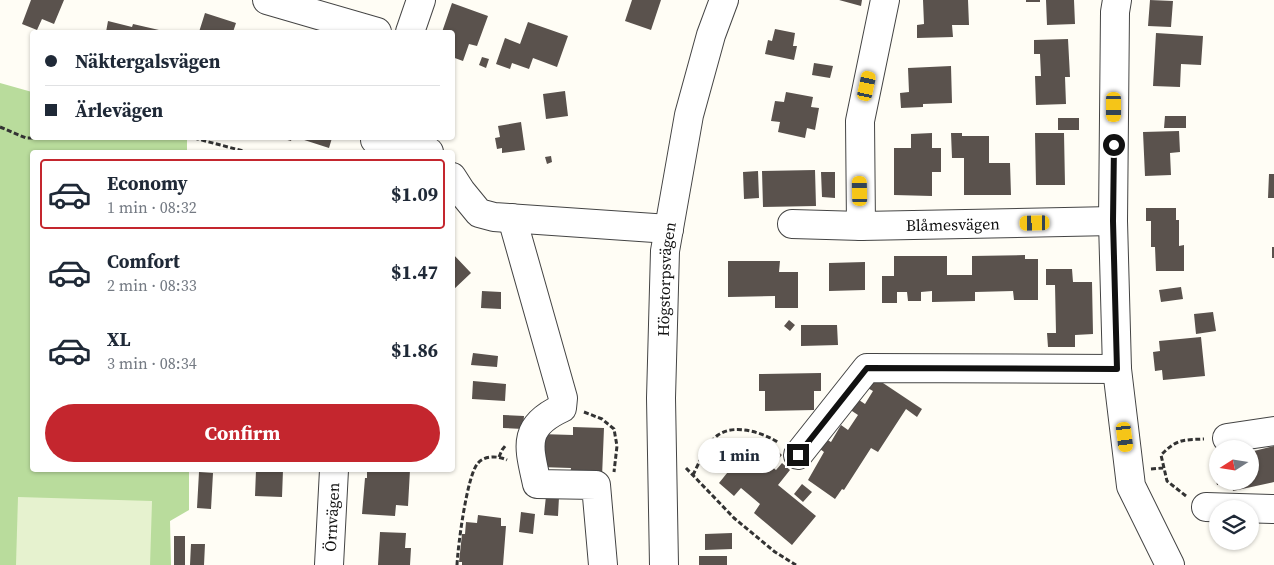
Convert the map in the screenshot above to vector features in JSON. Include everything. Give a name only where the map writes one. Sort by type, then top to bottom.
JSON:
[{"type":"street","points":[[267,0],[370,30]]},
{"type":"street","points":[[411,30],[421,0]]},
{"type":"street","name":"Högstorpsvägen","points":[[664,565],[661,398],[665,251],[689,114],[711,35],[724,0]]},
{"type":"street","points":[[860,226],[860,121],[885,0]]},
{"type":"street","points":[[1117,0],[1115,12],[1113,221],[1117,369],[1131,486],[1170,565]]},
{"type":"street","points":[[373,143],[410,144],[424,150]]},
{"type":"street","points":[[455,182],[461,192],[479,212],[494,217],[669,229]]},
{"type":"street","points":[[512,218],[563,398],[562,408],[547,415],[536,424],[529,448],[536,484],[596,485],[603,565]]},
{"type":"street","name":"Blåmesvägen","points":[[792,224],[860,226],[1113,221]]},
{"type":"street","points":[[798,455],[867,368],[1117,369]]},
{"type":"street","points":[[1227,438],[1274,431]]},
{"type":"street","name":"Örnvägen","points":[[329,565],[334,472]]},
{"type":"street","points":[[1206,507],[1274,509]]},
{"type":"path","points":[[0,127],[30,138]]},
{"type":"path","points":[[202,140],[239,150]]},
{"type":"path","points":[[562,404],[602,419],[614,429],[617,446],[616,466],[612,480],[604,487],[596,490]]},
{"type":"path","points":[[693,475],[705,452],[719,434],[733,430],[746,430],[770,436],[798,455]]},
{"type":"path","points":[[1206,507],[1183,494],[1166,481],[1161,455],[1173,443],[1186,440],[1227,438]]},
{"type":"path","points":[[457,565],[468,484],[474,468],[485,458],[496,457],[510,461]]},
{"type":"path","points":[[680,462],[734,518],[775,552],[796,565]]},
{"type":"green space","points":[[0,83],[30,91],[30,140],[187,140],[187,150],[30,150],[30,472],[189,472],[189,510],[170,521],[171,565],[0,565]]},
{"type":"green space","points":[[18,497],[152,501],[150,565],[16,565]]},
{"type":"building","points":[[31,0],[64,0],[54,24],[42,19],[37,30],[22,24]]},
{"type":"building","points":[[632,0],[661,0],[651,30],[625,21]]},
{"type":"building","points":[[839,0],[862,0],[861,6]]},
{"type":"building","points":[[923,0],[968,0],[969,25],[952,25],[953,37],[917,38],[917,25],[924,24]]},
{"type":"building","points":[[1026,0],[1040,0],[1040,2],[1026,2]]},
{"type":"building","points":[[1046,0],[1074,0],[1075,24],[1047,25]]},
{"type":"building","points":[[1150,0],[1173,1],[1171,27],[1148,26]]},
{"type":"building","points":[[452,3],[488,16],[477,46],[469,44],[463,61],[455,58],[455,30],[443,30]]},
{"type":"building","points":[[205,13],[236,23],[234,30],[200,30]]},
{"type":"building","points":[[108,21],[132,27],[133,24],[159,30],[106,30]]},
{"type":"building","points":[[528,22],[568,36],[557,67],[533,58],[529,69],[512,63],[510,69],[496,64],[505,38],[520,44]]},
{"type":"building","points":[[775,29],[795,33],[793,46],[797,46],[794,60],[765,54],[768,40],[772,41]]},
{"type":"building","points":[[1156,33],[1203,36],[1201,65],[1181,64],[1180,87],[1153,86]]},
{"type":"building","points":[[1068,39],[1070,77],[1065,77],[1066,104],[1036,105],[1035,76],[1041,76],[1040,54],[1034,54],[1034,40]]},
{"type":"building","points":[[482,57],[489,59],[486,68],[479,65]]},
{"type":"building","points":[[814,63],[833,66],[830,78],[812,75]]},
{"type":"building","points":[[951,66],[952,103],[923,104],[923,107],[901,108],[900,93],[909,92],[908,68]]},
{"type":"building","points":[[565,91],[568,116],[546,119],[543,94]]},
{"type":"building","points":[[786,92],[813,97],[811,107],[819,108],[815,130],[807,128],[805,138],[778,132],[780,122],[771,121],[775,101],[784,102]]},
{"type":"building","points":[[1165,116],[1186,116],[1186,128],[1164,128]]},
{"type":"building","points":[[1058,118],[1079,118],[1079,130],[1058,130]]},
{"type":"building","points":[[521,122],[525,150],[502,153],[502,148],[497,149],[495,138],[500,137],[498,126]]},
{"type":"building","points":[[1179,131],[1180,152],[1170,153],[1171,175],[1145,176],[1143,132]]},
{"type":"building","points":[[932,133],[932,148],[941,148],[941,172],[932,172],[932,196],[894,195],[894,148],[911,148],[911,134]]},
{"type":"building","points":[[951,133],[962,133],[962,136],[989,136],[989,163],[1010,163],[1011,195],[964,195],[964,158],[952,158]]},
{"type":"building","points":[[1035,133],[1064,133],[1065,185],[1036,185]]},
{"type":"building","points":[[304,140],[331,140],[329,148]]},
{"type":"building","points":[[551,156],[552,162],[547,164],[545,157]]},
{"type":"building","points":[[815,170],[816,206],[763,207],[762,171]]},
{"type":"building","points":[[758,171],[759,198],[744,199],[743,172]]},
{"type":"building","points":[[821,172],[835,172],[835,198],[822,197]]},
{"type":"building","points":[[1269,174],[1274,174],[1274,198],[1268,198]]},
{"type":"building","points":[[1146,208],[1176,208],[1176,220],[1179,220],[1179,246],[1184,245],[1184,271],[1156,271],[1155,247],[1151,247],[1151,221],[1146,221]]},
{"type":"building","points":[[1272,247],[1274,247],[1274,258],[1272,258]]},
{"type":"building","points":[[1025,255],[1025,259],[1038,259],[1038,300],[1014,300],[1013,291],[975,292],[975,301],[932,302],[932,291],[921,292],[921,301],[908,301],[907,292],[897,292],[897,303],[882,303],[882,276],[894,276],[894,256],[947,256],[947,275],[972,275],[972,256]]},
{"type":"building","points":[[455,256],[471,273],[455,288]]},
{"type":"building","points":[[728,261],[780,261],[779,272],[798,272],[798,308],[775,308],[775,296],[728,297]]},
{"type":"building","points":[[865,262],[865,290],[829,291],[829,263]]},
{"type":"building","points":[[1046,269],[1072,269],[1073,282],[1092,282],[1093,334],[1075,335],[1075,347],[1048,347],[1047,333],[1056,333],[1055,285],[1046,285]]},
{"type":"building","points":[[1181,287],[1183,299],[1161,302],[1159,290]]},
{"type":"building","points":[[482,291],[501,292],[501,309],[481,308]]},
{"type":"building","points":[[1213,312],[1216,331],[1196,334],[1194,314]]},
{"type":"building","points":[[789,320],[795,325],[790,331],[784,326]]},
{"type":"building","points":[[801,325],[837,325],[838,345],[801,346]]},
{"type":"building","points":[[1201,337],[1205,376],[1163,380],[1162,370],[1155,371],[1153,352],[1160,351],[1159,341]]},
{"type":"building","points":[[473,353],[498,356],[497,367],[471,365]]},
{"type":"building","points":[[821,373],[821,391],[814,391],[814,410],[765,411],[765,391],[759,391],[759,374]]},
{"type":"building","points":[[871,375],[922,409],[917,417],[906,409],[878,452],[871,448],[844,490],[842,489],[835,499],[808,480],[824,452],[816,446],[822,437],[831,442],[841,425],[848,430],[858,415],[849,409],[856,398],[865,404],[873,391],[864,386]]},
{"type":"building","points":[[473,381],[506,384],[505,401],[472,399]]},
{"type":"building","points":[[503,415],[524,416],[523,429],[503,428]]},
{"type":"building","points":[[573,427],[604,428],[602,477],[570,476],[571,468],[539,467],[540,434],[573,435]]},
{"type":"building","points":[[1274,446],[1274,482],[1259,485],[1259,450]]},
{"type":"building","points":[[748,447],[776,470],[782,463],[790,470],[778,485],[816,516],[792,545],[754,513],[760,504],[741,488],[734,496],[719,483]]},
{"type":"building","points":[[773,447],[782,455],[773,465],[764,457]]},
{"type":"building","points":[[199,472],[213,473],[211,509],[197,508]]},
{"type":"building","points":[[256,472],[283,472],[282,497],[255,496]]},
{"type":"building","points":[[367,472],[410,472],[408,506],[396,505],[395,516],[362,514],[365,478],[367,478]]},
{"type":"building","points":[[802,484],[812,492],[803,502],[794,494]]},
{"type":"building","points":[[546,496],[559,497],[558,516],[544,515]]},
{"type":"building","points":[[521,512],[535,514],[533,534],[519,532]]},
{"type":"building","points":[[478,515],[501,518],[501,526],[506,526],[503,565],[462,565],[462,562],[459,562],[462,534],[465,534],[466,522],[477,523]]},
{"type":"building","points":[[380,532],[406,533],[405,548],[411,548],[410,565],[378,565]]},
{"type":"building","points":[[732,533],[732,549],[705,550],[705,534]]},
{"type":"building","points":[[174,536],[185,536],[185,565],[174,565]]},
{"type":"building","points":[[191,544],[205,544],[204,565],[190,565]]},
{"type":"building","points":[[699,556],[727,556],[727,565],[699,565]]},
{"type":"route","points":[[798,455],[867,368],[1117,369],[1113,221],[1114,145]]}]
